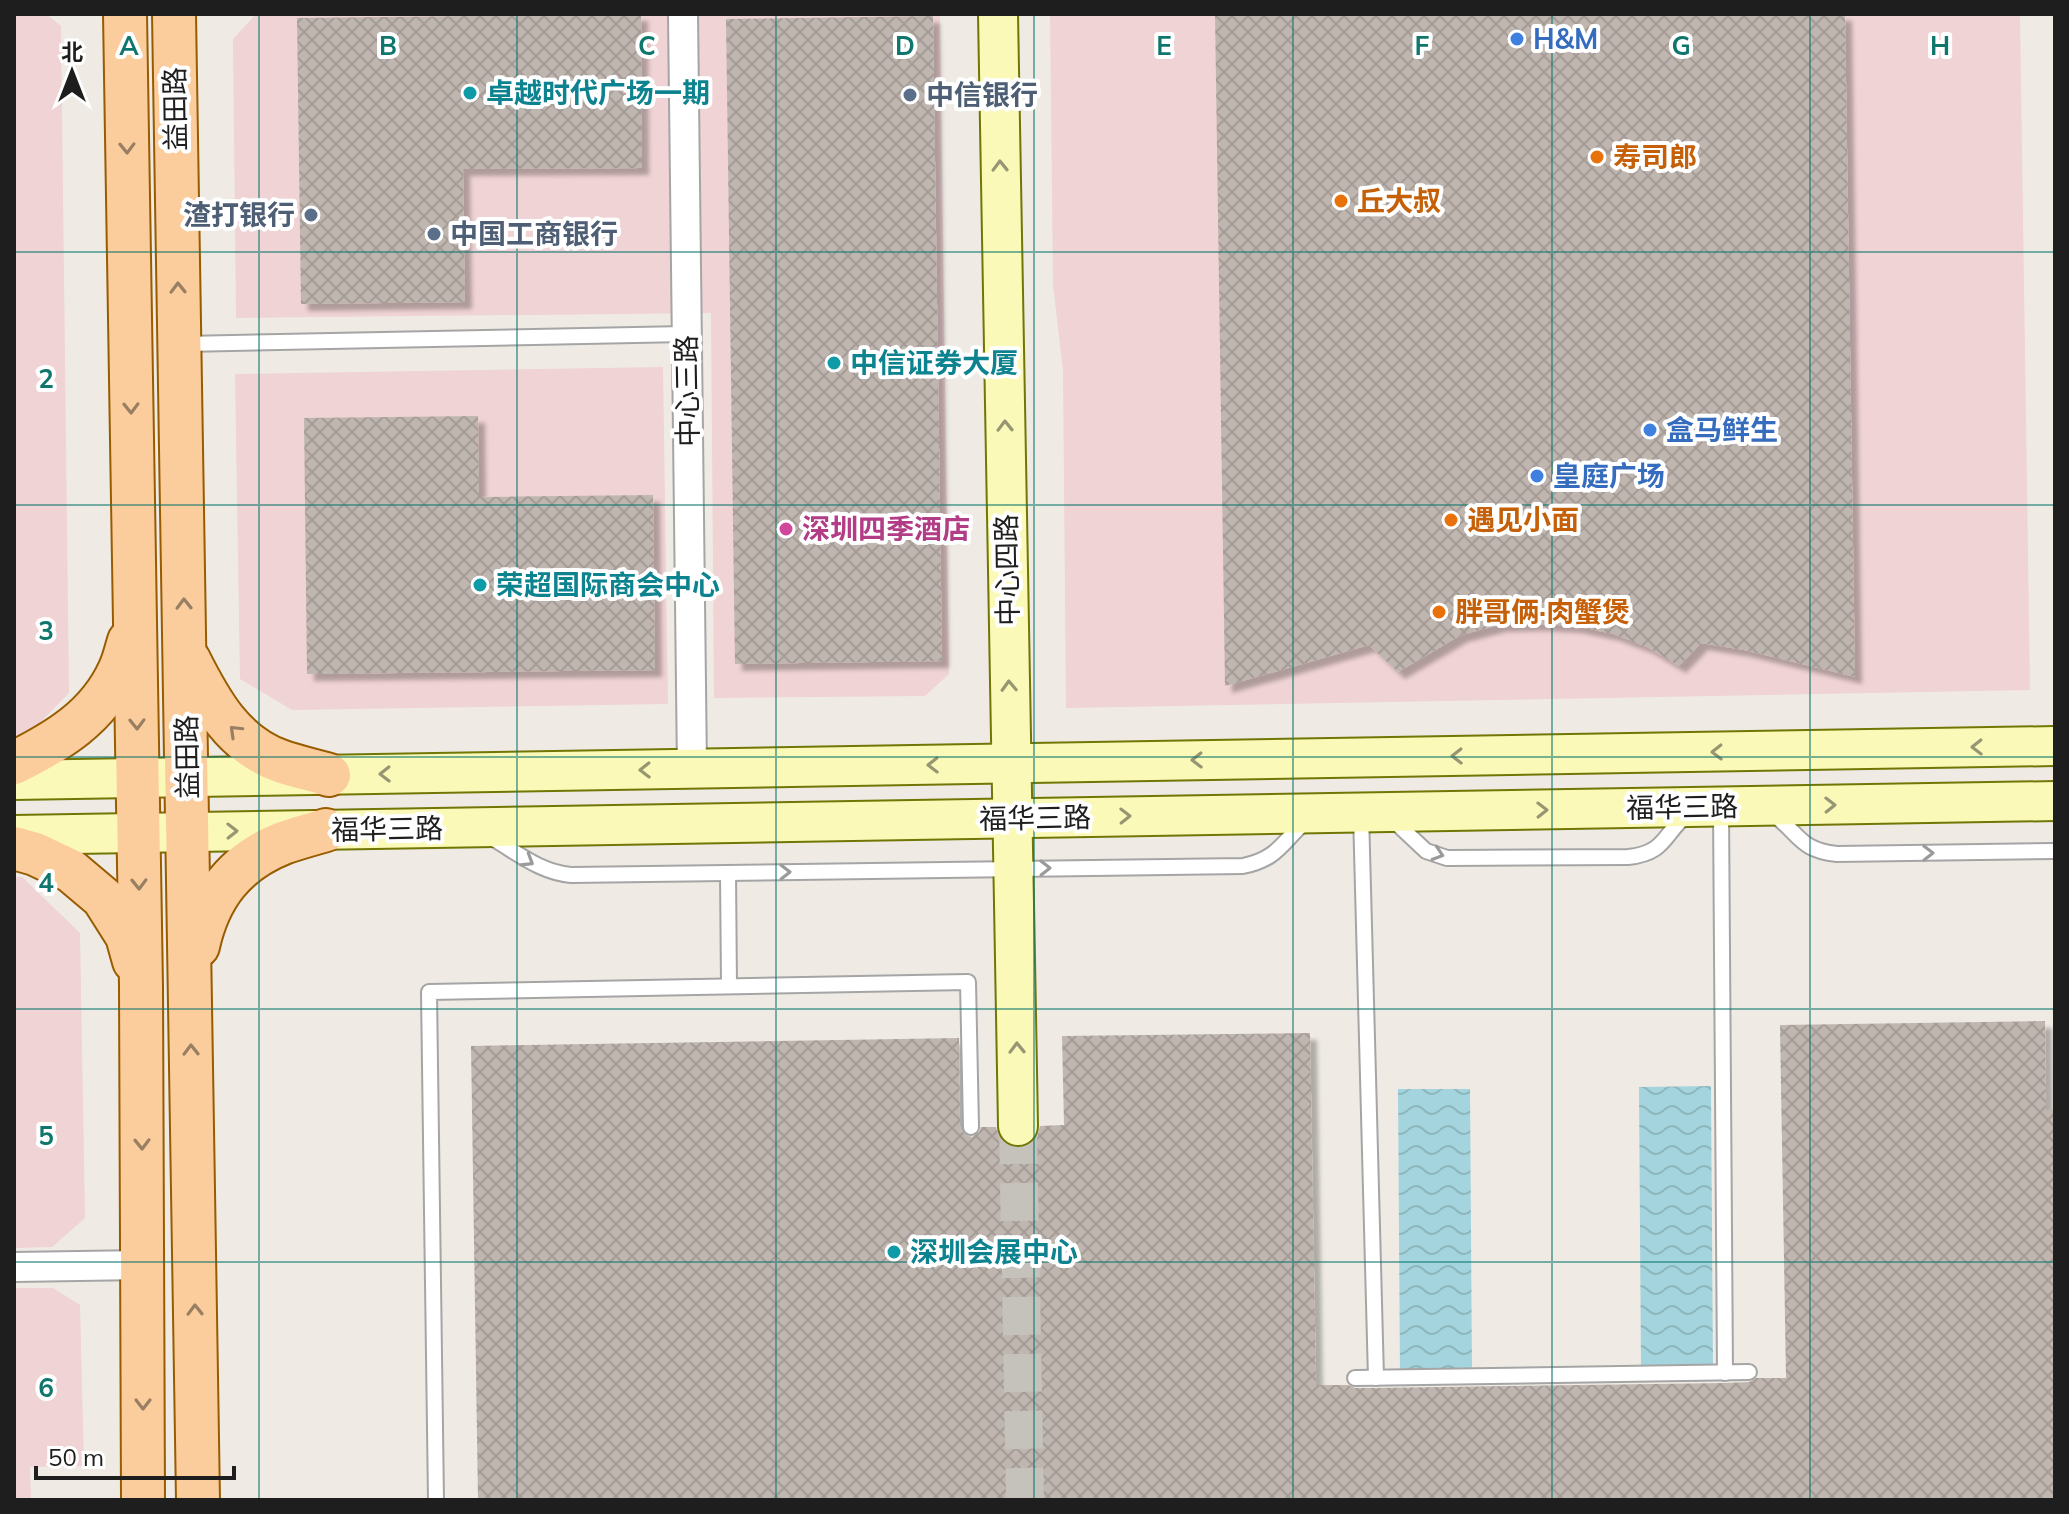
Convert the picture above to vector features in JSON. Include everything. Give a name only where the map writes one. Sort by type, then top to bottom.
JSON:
[{"type":"main road","points":[[101,14],[119,50],[126,79]]},
{"type":"main road","name":"益田路","points":[[125,14],[141,986],[143,1500]]},
{"type":"main road","name":"益田路","points":[[174,14],[198,1500]]},
{"type":"main road","points":[[175,78],[194,14]]},
{"type":"main road","points":[[14,763],[51,744],[102,700],[120,670],[135,620]]},
{"type":"main road","points":[[185,652],[214,707],[244,740],[279,761],[329,775]]},
{"type":"main road","points":[[191,990],[199,941],[212,903],[233,875],[254,858],[282,843],[326,830]]},
{"type":"main road","points":[[14,848],[71,871],[103,898],[127,936],[141,986]]},
{"type":"street","name":"中心三路","points":[[683,14],[692,769]]},
{"type":"street","name":"中心四路","points":[[998,14],[1018,1126]]},
{"type":"street","name":"福华三路","points":[[14,780],[2055,746]]},
{"type":"street","name":"福华三路","points":[[14,835],[2055,801]]},
{"type":"street","points":[[14,1267],[143,1265]]},
{"type":"lane","points":[[179,344],[686,334]]},
{"type":"lane","points":[[1725,1373],[1726,806],[1765,808],[1808,847],[1821,852],[2055,851]]},
{"type":"lane","points":[[459,828],[486,834],[539,867],[558,874],[1243,866],[1268,859],[1306,822],[1353,813],[1376,1378]]},
{"type":"lane","points":[[728,873],[729,986]]},
{"type":"lane","points":[[436,1500],[429,992],[968,982],[971,1127]]},
{"type":"lane","points":[[1355,1378],[1749,1372]]},
{"type":"shaded area","points":[[14,14],[46,14],[61,26],[69,693],[22,741],[14,741]]},
{"type":"shaded area","points":[[256,14],[940,14],[949,674],[925,696],[714,698],[711,313],[236,318],[233,39]]},
{"type":"shaded area","name":"皇庭广场","points":[[1050,14],[2020,14],[2030,690],[1066,708],[1063,371],[1053,285]]},
{"type":"shaded area","points":[[663,367],[668,704],[292,710],[240,679],[235,374]]},
{"type":"shaded area","points":[[14,877],[22,877],[80,933],[85,1218],[52,1247],[14,1248]]},
{"type":"shaded area","points":[[14,1288],[53,1288],[80,1305],[84,1466],[30,1467],[31,1500],[14,1500]]},
{"type":"water","points":[[1711,1086],[1713,1370],[1641,1370],[1639,1087]]},
{"type":"water","points":[[1398,1089],[1470,1089],[1472,1373],[1400,1374]]},
{"type":"building","name":"卓越时代广场一期","points":[[641,14],[642,168],[463,169],[465,302],[301,304],[297,18]]},
{"type":"building","name":"皇庭广场","points":[[1215,14],[1845,14],[1855,677],[1744,650],[1701,643],[1679,666],[1647,647],[1613,634],[1575,626],[1539,624],[1499,625],[1461,635],[1398,672],[1369,645],[1225,686]]},
{"type":"building","name":"中信证券大厦","points":[[933,16],[942,661],[735,664],[726,19]]},
{"type":"building","name":"荣超国际商会中心","points":[[478,416],[479,497],[653,495],[655,670],[307,674],[304,418]]},
{"type":"building","name":"深圳会展中心","points":[[2045,1021],[2046,1110],[2055,1110],[2055,1500],[478,1500],[471,1046],[959,1038],[962,1131],[972,1137],[981,1127],[996,1127],[999,1137],[1007,1145],[1019,1148],[1037,1137],[1040,1126],[1064,1125],[1062,1036],[1310,1033],[1316,1385],[1375,1388],[1726,1383],[1749,1382],[1756,1378],[1786,1378],[1780,1025]]},
{"type":"tunnel","points":[[1018,1126],[1025,1500]]},
{"type":"place","name":"H&M","points":[[1517,39]]},
{"type":"place","name":"卓越时代广场一期","points":[[470,93]]},
{"type":"place","name":"中信银行","points":[[910,95]]},
{"type":"place","name":"寿司郎","points":[[1597,157]]},
{"type":"place","name":"丘大叔","points":[[1341,201]]},
{"type":"place","name":"渣打银行","points":[[311,215]]},
{"type":"place","name":"中国工商银行","points":[[434,234]]},
{"type":"place","name":"中信证券大厦","points":[[834,363]]},
{"type":"place","name":"盒马鲜生","points":[[1650,430]]},
{"type":"place","name":"皇庭广场","points":[[1537,476]]},
{"type":"place","name":"遇见小面","points":[[1451,520]]},
{"type":"place","name":"深圳四季酒店","points":[[786,529]]},
{"type":"place","name":"荣超国际商会中心","points":[[480,585]]},
{"type":"place","name":"胖哥俩·肉蟹煲","points":[[1439,612]]},
{"type":"place","name":"深圳会展中心","points":[[894,1252]]}]
